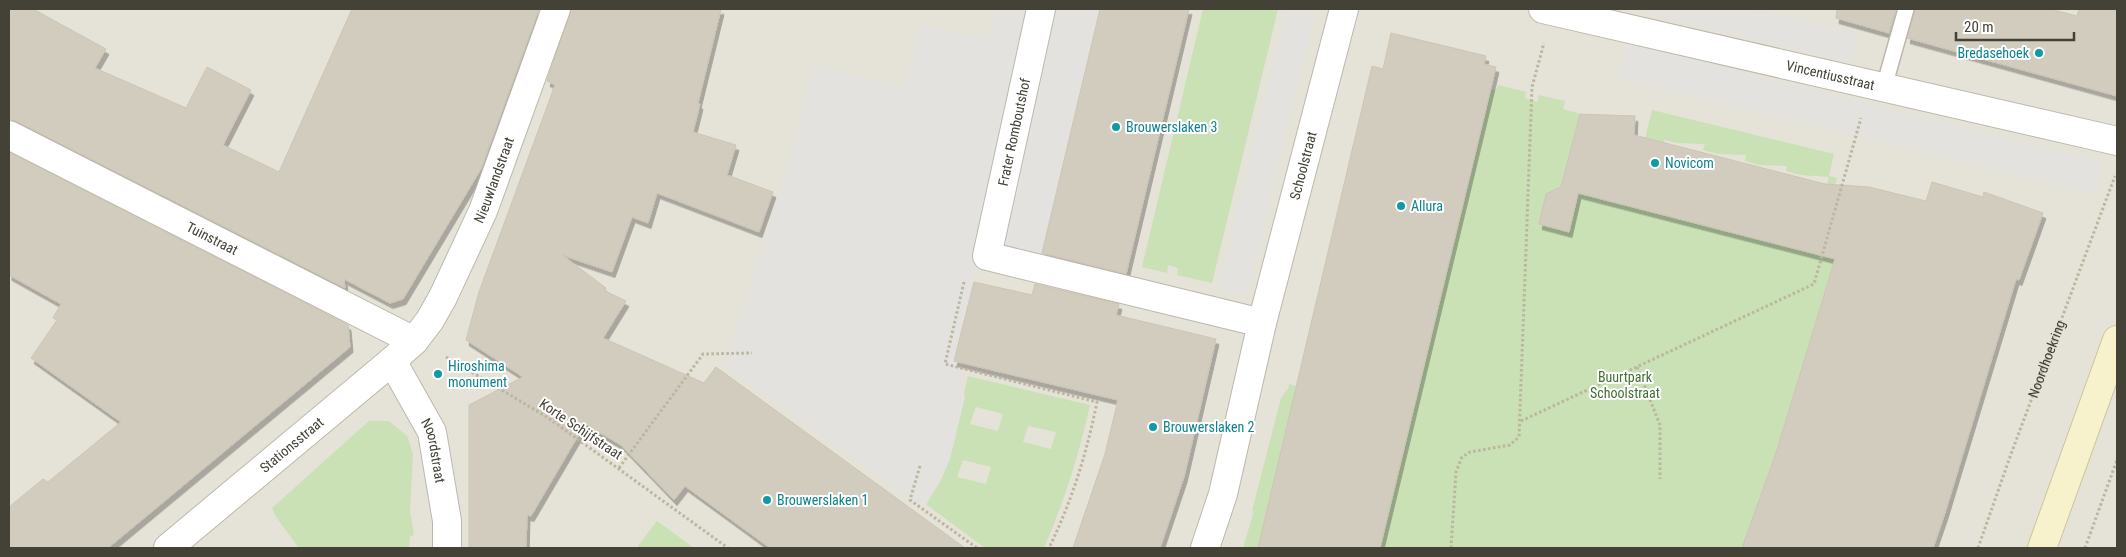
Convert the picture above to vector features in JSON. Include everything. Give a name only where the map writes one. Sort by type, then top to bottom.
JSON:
[{"type":"street","name":"Nieuwlandstraat","points":[[414,340],[430,320],[444,297],[483,211],[554,9]]},
{"type":"street","name":"Frater Romboutshof","points":[[1041,9],[987,256],[1262,323]]},
{"type":"street","name":"Schoolstraat","points":[[1205,548],[1223,494],[1262,323],[1344,9]]},
{"type":"street","name":"Vincentiusstraat","points":[[1548,10],[2117,141]]},
{"type":"street","name":"Tuinstraat","points":[[9,135],[414,340]]},
{"type":"street","name":"Stationsstraat","points":[[168,548],[392,361],[414,340]]},
{"type":"street","points":[[2042,548],[2117,340]]},
{"type":"street","name":"Noordstraat","points":[[392,361],[432,432],[447,521],[447,548]]},
{"type":"lane","points":[[1877,85],[1906,9]]},
{"type":"path","points":[[1451,548],[1456,472],[1462,457],[1470,452],[1510,445],[1519,437],[1532,87],[1548,10]]},
{"type":"path","points":[[1521,421],[1814,284],[1877,85]]},
{"type":"path","name":"Noordhoekring","points":[[1978,548],[2117,170]]},
{"type":"path","points":[[965,280],[945,364],[1097,402],[1090,436],[1071,498],[1049,548]]},
{"type":"path","name":"Korte Schijfstraat","points":[[414,340],[547,418],[728,548]]},
{"type":"path","points":[[619,468],[703,354],[752,353]]},
{"type":"path","points":[[1637,367],[1660,425],[1660,479]]},
{"type":"path","points":[[2085,548],[2117,460]]},
{"type":"path","points":[[920,466],[910,500],[977,548]]},
{"type":"shaded area","points":[[9,9],[2117,9],[2117,548],[9,548]]},
{"type":"shaded area","points":[[995,9],[1100,9],[1038,269],[980,255],[954,361],[965,397],[950,459],[941,480],[924,508],[725,367],[783,182],[813,64],[905,90],[922,24],[988,40]]},
{"type":"shaded area","points":[[1286,9],[1316,9],[1247,296],[1219,289]]},
{"type":"shaded area","points":[[1628,9],[1748,9],[1858,35],[1851,62]]},
{"type":"shaded area","points":[[1627,43],[2101,162],[2093,195],[1619,77]]},
{"type":"green space","points":[[1203,9],[1278,9],[1212,283],[1177,275],[1178,268],[1168,265],[1167,273],[1142,267]]},
{"type":"green space","name":"Buurtpark Schoolstraat","points":[[1498,85],[1526,92],[1525,98],[1538,102],[1538,95],[1565,101],[1563,109],[1580,114],[1558,197],[1540,224],[1569,232],[1579,193],[1812,253],[1829,177],[1801,175],[1786,171],[1787,166],[1759,165],[1745,161],[1746,155],[1718,154],[1703,150],[1705,144],[1677,143],[1664,140],[1663,144],[1645,139],[1652,110],[1834,154],[1829,176],[1837,178],[1835,186],[1855,192],[1776,453],[1742,548],[1380,548],[1491,89],[1496,90]]},
{"type":"green space","points":[[968,376],[1090,405],[1070,478],[1044,548],[985,548],[923,502],[951,448]],"holes":[[[976,407],[1003,414],[998,431],[970,424]],[[1028,426],[1056,432],[1051,449],[1023,442]],[[963,460],[991,467],[986,484],[957,477]]]},
{"type":"green space","points":[[1289,384],[1296,386],[1258,548],[1243,548],[1254,511],[1252,511],[1281,398],[1288,389]]},
{"type":"green space","points":[[369,421],[389,421],[407,436],[413,454],[410,511],[414,535],[410,536],[409,548],[299,548],[276,517],[272,508]]},
{"type":"green space","points":[[657,521],[694,548],[639,548],[638,546]]},
{"type":"building","points":[[9,9],[33,9],[106,49],[95,68],[186,108],[207,67],[251,90],[223,145],[279,172],[352,9],[539,9],[481,169],[403,299],[390,303],[344,279],[345,288],[9,119]]},
{"type":"building","points":[[571,9],[721,9],[698,103],[700,104],[693,132],[736,145],[727,175],[773,192],[759,232],[657,193],[648,223],[632,217],[612,272],[562,255],[606,288],[605,291],[626,301],[603,338],[704,383],[716,367],[965,548],[770,548],[685,486],[674,500],[621,445],[585,424],[531,516],[527,515],[526,548],[469,548],[469,405],[523,377],[466,340],[479,292],[555,85],[547,81]]},
{"type":"building","name":"Brouwerslaken 3","points":[[1100,9],[1189,9],[1126,274],[1042,253]]},
{"type":"building","points":[[1837,9],[1896,9],[1889,33],[1836,18]]},
{"type":"building","name":"Bredasehoek","points":[[1915,9],[2050,9],[2077,16],[2079,9],[2117,9],[2117,96],[1907,38]]},
{"type":"building","name":"Allura","points":[[1391,33],[1486,56],[1484,64],[1496,67],[1380,548],[1258,548],[1372,66],[1383,69]]},
{"type":"building","points":[[1580,114],[1635,116],[1634,135],[1825,184],[1869,187],[1926,201],[1932,182],[1983,197],[1984,192],[2043,213],[2019,280],[2016,279],[1933,548],[1742,548],[1776,453],[1835,259],[1578,193],[1569,232],[1539,224],[1546,194],[1561,187]]},
{"type":"building","points":[[9,152],[348,325],[350,347],[108,548],[9,548],[9,507],[43,479],[48,482],[121,422],[31,358],[57,320],[53,318],[61,304],[9,275]]},
{"type":"building","name":"Brouwerslaken 2","points":[[974,282],[1032,295],[1035,284],[1119,304],[1116,315],[1216,339],[1184,477],[1160,548],[1073,548],[1105,454],[1118,400],[954,361]]},
{"type":"place","name":"Bredasehoek","points":[[2039,53]]},
{"type":"place","name":"Brouwerslaken 3","points":[[1116,127]]},
{"type":"place","name":"Novicom","points":[[1655,163]]},
{"type":"place","name":"Allura","points":[[1401,206]]},
{"type":"place","name":"Hiroshima monument","points":[[438,374]]},
{"type":"place","name":"Brouwerslaken 2","points":[[1153,427]]},
{"type":"place","name":"Brouwerslaken 1","points":[[767,500]]}]
